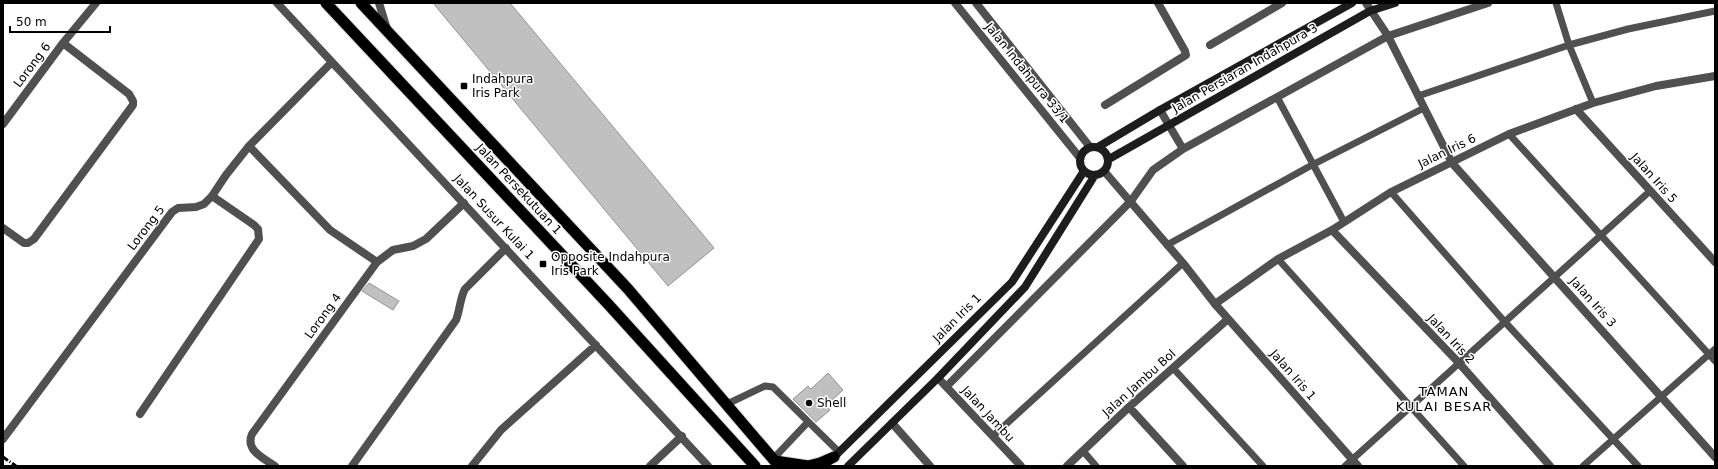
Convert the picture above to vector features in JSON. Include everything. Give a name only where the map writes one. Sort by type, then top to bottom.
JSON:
[{"type":"highway","name":"Jalan Persekutuan 1","points":[[326,3],[608,304],[755,466]]},
{"type":"highway","name":"Jalan Persekutuan 1","points":[[361,3],[628,288],[725,405],[776,462]]},
{"type":"highway","points":[[776,462],[808,466],[820,463],[837,454]]},
{"type":"main road","name":"Jalan Persiaran Indahpura 3","points":[[1094,147],[1352,3]]},
{"type":"main road","name":"Jalan Persiaran Indahpura 3","points":[[1109,159],[1370,11],[1395,3]]},
{"type":"main road","points":[[1094,147],[1105,151],[1109,159],[1107,168],[1104,172],[1095,175],[1084,171],[1080,158],[1084,152],[1094,147]]},
{"type":"main road","name":"Jalan Iris 1","points":[[825,466],[1012,282],[1084,171]]},
{"type":"main road","points":[[848,466],[938,378],[1025,287],[1095,175]]},
{"type":"street","name":"Lorong 6","points":[[3,124],[63,43],[96,3]]},
{"type":"street","name":"Jalan Susur Kulai 1","points":[[277,3],[682,436],[708,466]]},
{"type":"street","points":[[379,3],[389,34]]},
{"type":"street","name":"Jalan Indahpura 33/1","points":[[955,3],[1080,158]]},
{"type":"street","name":"Jalan Indahpura 33/1","points":[[976,3],[1094,147]]},
{"type":"street","points":[[1105,105],[1186,55],[1186,51],[1158,3]]},
{"type":"street","points":[[1210,44],[1282,3]]},
{"type":"street","name":"Jalan Iris 3","points":[[1366,3],[1388,36],[1452,163],[1715,457]]},
{"type":"street","points":[[947,386],[1131,201],[1153,170],[1183,149],[1388,36],[1488,3]]},
{"type":"street","points":[[3,228],[24,243],[28,243],[34,239],[133,104],[133,100],[129,94],[63,43]]},
{"type":"street","name":"Lorong 5","points":[[3,439],[172,212],[178,208],[196,207],[204,204],[212,196],[226,174],[250,146],[332,62]]},
{"type":"street","name":"Jalan Iris 6","points":[[1215,304],[1278,259],[1332,230],[1391,192],[1509,134],[1593,103],[1656,86],[1715,76]]},
{"type":"street","name":"Jalan Iris 5","points":[[1576,109],[1715,262]]},
{"type":"street","points":[[1160,110],[1183,149]]},
{"type":"street","points":[[250,146],[330,230],[377,262]]},
{"type":"street","name":"Jalan Iris 1","points":[[1104,172],[1131,201],[1215,304],[1355,463]]},
{"type":"street","points":[[140,414],[259,239],[258,229],[254,225],[212,196]]},
{"type":"street","name":"Lorong 4","points":[[275,466],[252,449],[250,444],[252,434],[377,262],[393,250],[413,246],[426,239],[464,203]]},
{"type":"street","name":"Jalan Iris 2","points":[[1332,230],[1458,363],[1550,466]]},
{"type":"street","points":[[352,466],[456,320],[460,310],[462,295],[465,289],[506,248]]},
{"type":"street","name":"Jalan Jambu Bol","points":[[1067,466],[1129,407],[1228,319]]},
{"type":"street","points":[[472,466],[501,430],[596,345]]},
{"type":"street","name":"Jalan Jambu","points":[[938,378],[1021,466]]},
{"type":"street","points":[[1129,407],[1182,466]]},
{"type":"street","points":[[892,423],[930,466]]},
{"type":"street","points":[[650,466],[682,436]]},
{"type":"lane","points":[[1556,3],[1569,45],[1593,103]]},
{"type":"lane","points":[[1418,96],[1569,45],[1628,29],[1715,11]]},
{"type":"lane","points":[[1277,97],[1312,165],[1344,222]]},
{"type":"lane","points":[[1167,245],[1312,165],[1424,108]]},
{"type":"lane","points":[[1509,134],[1601,235],[1712,352],[1715,361]]},
{"type":"lane","points":[[1345,466],[1355,463],[1410,407],[1650,191]]},
{"type":"lane","points":[[1391,192],[1504,321],[1638,466]]},
{"type":"lane","points":[[1278,259],[1464,466]]},
{"type":"lane","points":[[993,436],[1183,263]]},
{"type":"lane","points":[[1583,466],[1712,352]]},
{"type":"lane","points":[[1173,368],[1263,466]]},
{"type":"lane","points":[[725,405],[765,386],[773,387],[837,454]]},
{"type":"lane","points":[[776,462],[808,422]]},
{"type":"lane","points":[[1083,451],[1096,466]]},
{"type":"building","points":[[433,3],[510,3],[714,248],[668,286]]},
{"type":"building","points":[[369,283],[399,301],[393,310],[362,291]]},
{"type":"building","points":[[828,373],[843,390],[826,406],[830,410],[816,422],[793,399],[808,386],[811,389]]},
{"type":"railway","points":[[3,457],[16,466]]},
{"type":"place","name":"Indahpura Iris Park","points":[[464,86]]},
{"type":"place","name":"Opposite Indahpura Iris Park","points":[[543,264]]},
{"type":"place","name":"Shell","points":[[809,403]]},
{"type":"district","name":"TAMAN KULAI BESAR","points":[[1444,398]]}]
